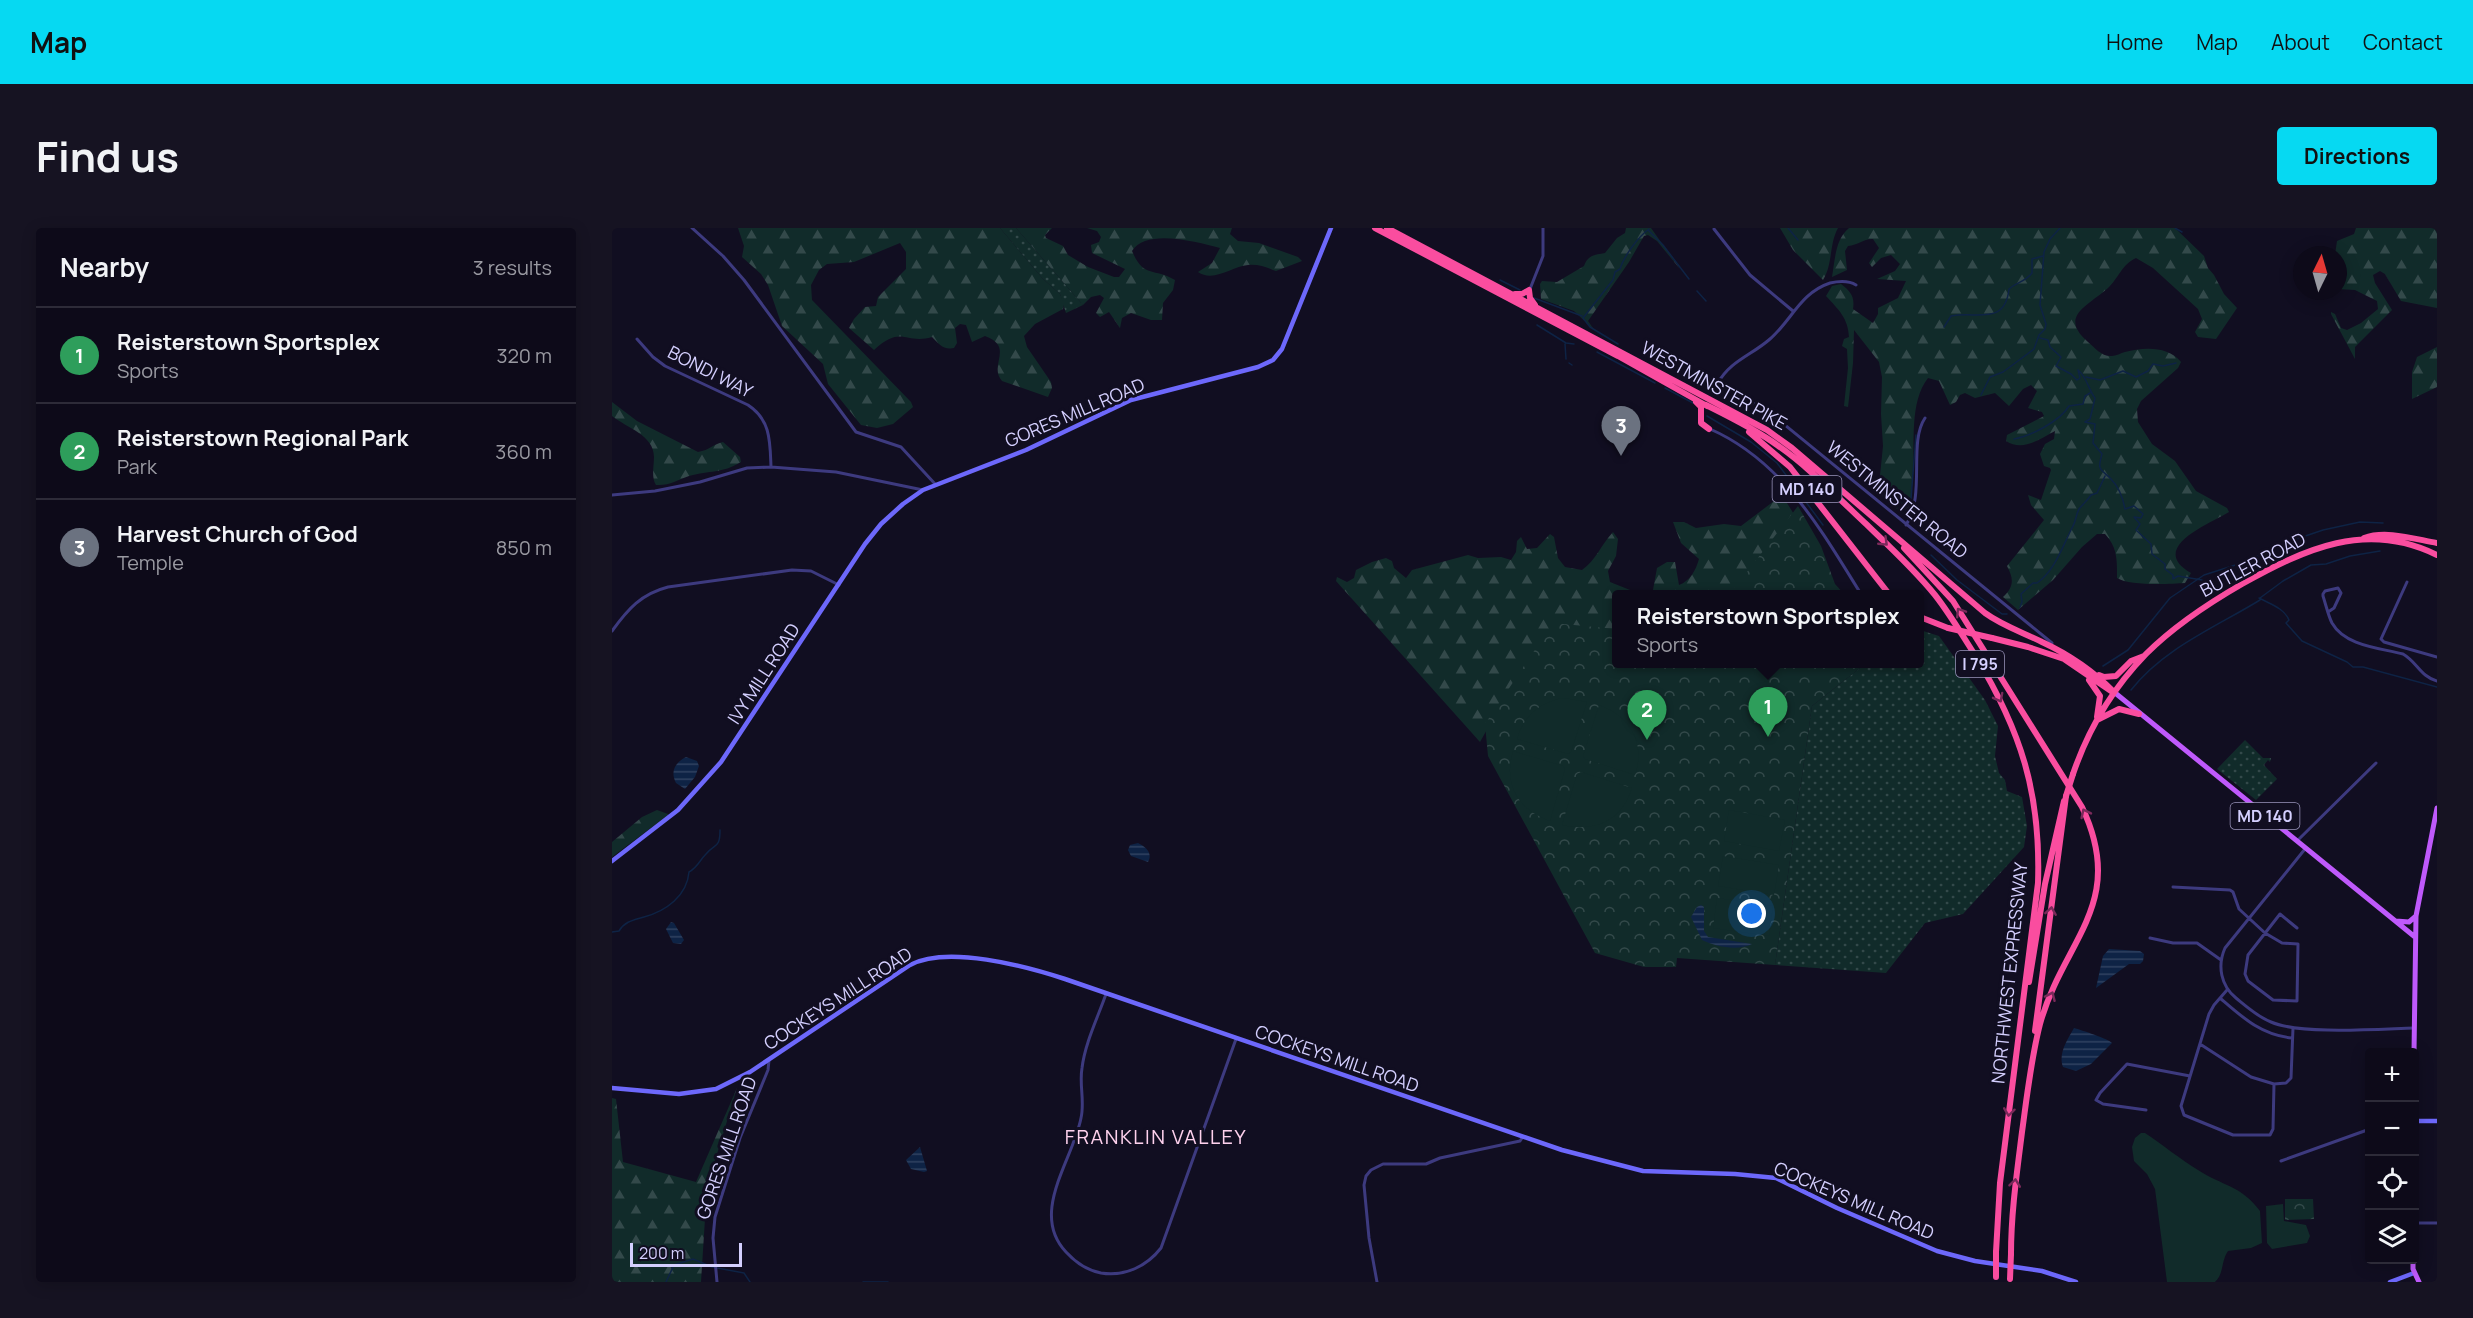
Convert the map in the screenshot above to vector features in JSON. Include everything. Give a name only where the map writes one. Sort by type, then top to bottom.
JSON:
[{"type":"highway","name":"WESTMINSTER PIKE","points":[[1375,228],[1689,395],[1751,432],[1790,467],[1885,590]]},
{"type":"highway","name":"WESTMINSTER PIKE","points":[[1387,228],[1767,430],[1792,448],[1985,613],[2014,631],[2051,644],[2106,689],[2115,692]]},
{"type":"highway","points":[[1511,293],[1521,294],[1529,290],[1530,298],[1536,306]]},
{"type":"highway","points":[[1689,395],[1701,407],[1702,426],[1709,429]]},
{"type":"highway","name":"NORTHWEST EXPRESSWAY","points":[[1706,405],[1764,436],[1788,453],[1910,567],[1935,595],[1956,625],[2006,711],[2028,774],[2038,844],[2038,883],[2000,1183],[1996,1279]]},
{"type":"highway","name":"NORTHWEST EXPRESSWAY","points":[[1844,493],[1915,558],[1953,601],[2079,801],[2093,834],[2097,870],[2092,908],[2045,1010],[2030,1073],[2014,1190],[2011,1280]]},
{"type":"highway","points":[[2359,540],[2373,535],[2437,543]]},
{"type":"highway","name":"BUTLER ROAD","points":[[2066,796],[2083,746],[2115,692],[2144,656],[2205,607],[2274,567],[2312,549],[2359,540],[2403,543],[2437,555]]},
{"type":"highway","name":"WESTMINSTER PIKE","points":[[1924,620],[2028,647],[2080,666]]},
{"type":"highway","points":[[1991,637],[2006,637],[2014,631],[2020,645]]},
{"type":"highway","points":[[2028,647],[2045,649],[2051,644]]},
{"type":"highway","points":[[2080,666],[2109,678],[2120,673],[2130,661],[2144,656]]},
{"type":"highway","points":[[2080,666],[2099,693],[2100,704],[2097,720]]},
{"type":"highway","points":[[2097,720],[2116,709],[2139,714]]},
{"type":"highway","points":[[2019,1033],[2049,862],[2061,806],[2066,796]]},
{"type":"highway","points":[[2030,1073],[2066,796]]},
{"type":"main road","name":"WESTMINSTER PIKE","points":[[2115,692],[2139,714],[2415,937]]},
{"type":"main road","points":[[2414,1048],[2416,916],[2437,808]]},
{"type":"main road","points":[[2396,921],[2409,922],[2416,916]]},
{"type":"main road","points":[[2414,1264],[2419,1282]]},
{"type":"street","points":[[692,228],[723,256],[744,280],[856,432],[901,447],[936,485]]},
{"type":"street","name":"GORES MILL ROAD","points":[[924,490],[1026,450],[1131,400],[1258,367],[1273,360],[1286,341],[1331,228]]},
{"type":"street","points":[[1529,290],[1543,256],[1543,228]]},
{"type":"street","points":[[1714,229],[1749,274],[1793,311],[1810,293],[1826,285],[1842,281],[1857,285]]},
{"type":"street","name":"WESTMINSTER ROAD","points":[[1793,311],[1776,334],[1730,366],[1718,383],[1769,412],[2051,644]]},
{"type":"street","name":"BONDI WAY","points":[[638,339],[653,357],[665,366],[748,405],[759,414],[768,431],[771,467]]},
{"type":"street","points":[[1906,525],[1915,508],[1919,432],[1925,418]]},
{"type":"street","points":[[1709,429],[1746,449],[1767,465],[1786,485],[1817,525],[1858,590]]},
{"type":"street","points":[[612,495],[679,487],[747,468],[771,467],[836,472],[924,490]]},
{"type":"street","name":"IVY MILL ROAD","points":[[612,861],[678,810],[715,770],[881,524],[924,490]]},
{"type":"street","points":[[612,631],[638,600],[651,592],[668,587],[792,570],[813,572],[839,585]]},
{"type":"street","points":[[2407,582],[2381,639],[2384,642],[2437,657]]},
{"type":"street","points":[[2328,612],[2334,608],[2341,595],[2338,588],[2324,592],[2328,612],[2332,623],[2343,636],[2403,654],[2426,677],[2437,681]]},
{"type":"street","points":[[2014,631],[2021,620]]},
{"type":"street","points":[[2297,841],[2376,763]]},
{"type":"street","points":[[2305,848],[2225,948],[2221,960],[2222,977],[2227,990],[2263,1019],[2293,1028],[2414,1028]]},
{"type":"street","points":[[2173,887],[2230,890],[2235,896],[2238,909],[2265,933],[2282,943],[2298,944],[2297,1001],[2273,1000],[2246,978],[2247,957],[2265,933],[2280,914],[2297,927]]},
{"type":"street","points":[[2150,938],[2174,943],[2197,943],[2221,960]]},
{"type":"street","name":"COCKEYS MILL ROAD","points":[[612,1088],[667,1094],[707,1092],[737,1080],[917,961],[931,957],[956,956],[1030,969],[1522,1138],[1643,1172],[1735,1173],[1776,1178],[1837,1208],[1937,1251],[1975,1261],[2042,1271],[2076,1282]]},
{"type":"street","points":[[2227,990],[2211,1010],[2181,1106],[2182,1113],[2235,1135],[2266,1136],[2272,1133],[2274,1084]]},
{"type":"street","points":[[1107,994],[1082,1069],[1081,1121],[1052,1208],[1053,1229],[1063,1249],[1074,1261],[1094,1271],[1110,1274],[1136,1269],[1161,1248],[1236,1038]]},
{"type":"street","points":[[2220,998],[2258,1029],[2276,1036],[2292,1038]]},
{"type":"street","points":[[2200,1044],[2251,1077],[2274,1084],[2286,1083],[2291,1078],[2293,1028]]},
{"type":"street","name":"GORES MILL ROAD","points":[[717,1282],[713,1230],[715,1217],[744,1128],[768,1070],[769,1059]]},
{"type":"street","points":[[2146,1110],[2103,1104],[2096,1100],[2127,1064],[2190,1076]]},
{"type":"street","points":[[2419,1121],[2437,1121]]},
{"type":"street","points":[[2281,1161],[2365,1131]]},
{"type":"street","points":[[1377,1282],[1369,1238],[1364,1185],[1366,1176],[1371,1170],[1383,1164],[1426,1164],[1440,1158],[1520,1141],[1522,1138]]},
{"type":"street","points":[[2419,1222],[2437,1222]]},
{"type":"street","points":[[2390,1282],[2415,1274]]},
{"type":"green space","points":[[738,228],[1000,228],[1043,279],[1060,294],[1064,304],[1063,309],[1035,324],[1024,336],[1027,347],[1051,382],[1052,388],[1048,397],[1002,381],[998,375],[1000,351],[998,345],[994,340],[985,336],[972,342],[966,325],[960,324],[955,328],[957,343],[954,348],[942,346],[932,337],[915,339],[898,337],[883,342],[874,350],[849,328],[865,307],[876,306],[878,297],[906,269],[906,252],[900,243],[854,262],[827,264],[819,270],[811,285],[812,300],[911,402],[913,407],[893,424],[877,428],[861,425],[828,384],[823,364],[782,326],[768,285],[761,274],[742,257],[744,246]]},
{"type":"green space","points":[[1000,228],[1016,228],[1083,305],[1066,313],[1060,294],[1043,279]]},
{"type":"green space","points":[[1016,228],[1052,228],[1045,235],[1046,238],[1063,246],[1068,255],[1088,267],[1114,277],[1119,277],[1125,269],[1092,253],[1091,245],[1099,242],[1101,237],[1097,231],[1087,228],[1232,228],[1230,234],[1238,241],[1259,243],[1298,257],[1302,261],[1276,271],[1262,266],[1248,265],[1210,276],[1198,272],[1212,263],[1220,248],[1173,239],[1148,240],[1139,244],[1132,251],[1136,260],[1145,269],[1175,280],[1173,290],[1163,303],[1162,320],[1151,320],[1131,313],[1122,318],[1120,328],[1109,312],[1100,317],[1096,313],[1104,298],[1100,295],[1091,297],[1083,305]]},
{"type":"green space","points":[[1626,228],[1651,228],[1680,269],[1657,241],[1648,235],[1644,236],[1588,321],[1595,331],[1574,311],[1541,299],[1540,284],[1542,281],[1557,282],[1584,266],[1592,256],[1605,253],[1617,238],[1625,233]]},
{"type":"green space","points":[[1780,228],[1838,228],[1823,280],[1793,250]]},
{"type":"green space","points":[[1849,228],[2175,228],[2204,256],[2208,268],[2224,294],[2237,308],[2216,339],[2198,337],[2195,332],[2202,319],[2198,309],[2153,268],[2136,258],[2127,264],[2108,288],[2079,312],[2076,318],[2079,333],[2102,354],[2114,356],[2132,350],[2155,349],[2169,353],[2181,362],[2178,368],[2141,401],[2137,409],[2138,422],[2152,444],[2175,461],[2196,491],[2227,508],[2229,512],[2197,530],[2178,546],[2176,555],[2179,564],[2191,573],[2185,583],[2140,583],[2117,578],[2115,550],[2105,534],[2097,534],[2082,547],[2053,580],[2018,610],[2003,597],[2012,583],[2007,566],[2044,520],[2031,505],[2028,495],[2041,500],[2051,470],[2044,466],[2040,454],[2045,444],[2054,439],[2055,431],[2025,445],[2006,441],[2007,435],[2044,416],[2042,412],[2028,408],[2037,391],[2031,385],[2023,389],[2009,406],[1995,393],[1975,398],[1965,393],[1950,405],[1939,381],[1928,378],[1922,388],[1915,411],[1910,520],[1881,495],[1879,486],[1883,446],[1882,377],[1879,362],[1854,330],[1848,407],[1844,406],[1848,368],[1847,349],[1842,346],[1844,339],[1849,337],[1848,330],[1842,315],[1826,296],[1832,286],[1841,284],[1851,294],[1853,309],[1873,323],[1878,314],[1878,308],[1898,298],[1906,281],[1877,279],[1895,271],[1900,264],[1891,255],[1881,258],[1872,267],[1869,263],[1879,248],[1873,239],[1848,246],[1845,251],[1847,270],[1832,277],[1838,244]]},
{"type":"green space","points":[[2356,228],[2437,228],[2437,308],[2401,301],[2385,274],[2380,271],[2373,275],[2375,283],[2392,310],[2355,347],[2355,359],[2331,314],[2331,312],[2335,314],[2341,328],[2347,330],[2361,323],[2378,309],[2377,301],[2355,290],[2347,290],[2347,246],[2336,246],[2337,241],[2354,234]]},
{"type":"green space","points":[[2437,347],[2437,387],[2412,399],[2412,372],[2417,357]]},
{"type":"green space","points":[[612,402],[637,421],[698,452],[723,442],[740,457],[741,462],[721,470],[696,474],[665,485],[656,485],[653,475],[653,449],[650,443],[612,416]]},
{"type":"green space","points":[[1782,495],[1800,524],[1783,590],[1653,590],[1657,568],[1667,562],[1675,562],[1679,585],[1689,578],[1698,563],[1699,559],[1681,543],[1673,522],[1684,522],[1696,528],[1724,524],[1741,526]]},
{"type":"green space","points":[[1798,506],[1821,546],[1835,584],[1840,590],[1733,590]]},
{"type":"green space","points":[[1613,532],[1618,539],[1616,556],[1608,571],[1610,582],[1630,590],[1612,590],[1612,661],[1490,724],[1480,742],[1336,581],[1337,577],[1347,582],[1354,578],[1356,570],[1386,558],[1392,561],[1394,568],[1406,578],[1412,570],[1468,555],[1478,558],[1501,557],[1511,560],[1516,552],[1517,541],[1521,537],[1527,549],[1537,548],[1550,534],[1554,537],[1558,558],[1565,567],[1582,570],[1591,562]]},
{"type":"green space","points":[[1553,623],[1612,629],[1612,668],[1860,668],[1812,706],[1775,965],[1677,958],[1676,967],[1644,967],[1595,953],[1488,756],[1485,724]]},
{"type":"green space","points":[[1924,631],[1939,636],[1985,700],[1998,726],[1995,756],[1999,773],[2005,780],[2007,791],[2022,797],[2027,826],[2024,847],[1963,914],[1925,923],[1886,973],[1775,965],[1812,706],[1860,668],[1924,668]]},
{"type":"green space","points":[[1564,698],[1587,702],[1571,752],[1568,754],[1517,739],[1524,723],[1534,711],[1547,703]]},
{"type":"green space","points":[[1599,705],[1619,716],[1633,732],[1638,752],[1635,775],[1585,759],[1583,756]]},
{"type":"green space","points":[[2245,740],[2263,758],[2271,758],[2270,762],[2268,760],[2264,765],[2277,779],[2256,800],[2217,769]]},
{"type":"green space","points":[[1513,751],[1563,766],[1565,769],[1550,821],[1529,810],[1516,794],[1510,774]]},
{"type":"green space","points":[[1581,772],[1632,788],[1621,809],[1605,822],[1585,827],[1562,825],[1577,774]]},
{"type":"green space","points":[[657,810],[668,815],[612,857],[612,842],[642,817]]},
{"type":"green space","points":[[1729,810],[1785,820],[1779,851],[1724,841]]},
{"type":"green space","points":[[1723,856],[1779,865],[1774,895],[1718,886]]},
{"type":"green space","points":[[1717,898],[1773,906],[1769,936],[1713,928]]},
{"type":"green space","points":[[737,1088],[707,1187],[701,1282],[612,1282],[612,1098],[616,1099],[623,1162],[696,1182]]},
{"type":"green space","points":[[2145,1133],[2207,1175],[2246,1196],[2260,1211],[2262,1243],[2251,1248],[2228,1251],[2220,1275],[2215,1282],[2167,1282],[2155,1189],[2147,1174],[2134,1161],[2132,1147],[2135,1138]]},
{"type":"green space","points":[[2285,1199],[2313,1199],[2314,1219],[2285,1220]]},
{"type":"green space","points":[[2283,1204],[2284,1221],[2306,1225],[2310,1236],[2307,1243],[2272,1249],[2267,1243],[2266,1206]]},
{"type":"water","points":[[686,757],[697,761],[699,766],[695,777],[685,789],[676,783],[673,775],[676,765]]},
{"type":"water","points":[[1138,843],[1148,851],[1150,856],[1148,862],[1131,856],[1128,850],[1130,845]]},
{"type":"water","points":[[1701,905],[1704,907],[1704,931],[1708,937],[1752,944],[1727,947],[1702,940],[1691,917]]},
{"type":"water","points":[[671,922],[674,923],[684,940],[681,944],[673,943],[666,929]]},
{"type":"water","points":[[2109,949],[2140,951],[2144,954],[2143,961],[2140,964],[2129,964],[2096,988],[2103,956]]},
{"type":"water","points":[[2074,1028],[2112,1043],[2091,1064],[2076,1071],[2063,1067],[2062,1062],[2064,1047]]},
{"type":"water","points":[[920,1147],[927,1171],[924,1172],[911,1169],[906,1160]]},
{"type":"waterway","points":[[1788,228],[1798,240]]},
{"type":"waterway","points":[[1981,395],[1990,377],[2003,372],[2034,349],[2039,335],[2045,329],[2046,324],[2040,305],[2044,252],[2050,239],[2060,228]]},
{"type":"waterway","points":[[2175,228],[2182,232]]},
{"type":"waterway","points":[[1583,318],[1613,280],[1615,272],[1620,269],[1632,247],[1649,229]]},
{"type":"waterway","points":[[1648,230],[1663,245],[1689,279]]},
{"type":"waterway","points":[[1944,327],[1951,316],[1988,314],[2002,308],[2009,289],[2032,273],[2032,259],[2043,256]]},
{"type":"waterway","points":[[1500,280],[1520,290]]},
{"type":"waterway","points":[[1697,291],[1706,301]]},
{"type":"waterway","points":[[1534,298],[1582,316]]},
{"type":"waterway","points":[[1583,318],[1590,327],[1618,344]]},
{"type":"waterway","points":[[1537,325],[1566,343],[1574,344]]},
{"type":"waterway","points":[[2040,338],[2048,340],[2050,347],[2061,357],[2056,366],[2077,380],[2080,378],[2078,370],[2095,398],[2090,419],[2085,422],[2095,424],[2093,443],[2102,454],[2100,469],[2116,485],[2125,509],[2134,506],[2143,514],[2141,518],[2134,517],[2140,524],[2136,530],[2151,544],[2152,554],[2165,564],[2165,569],[2173,575],[2173,579],[2178,576],[2202,580]]},
{"type":"waterway","points":[[1565,344],[1566,359]]},
{"type":"waterway","points":[[1597,352],[1655,383]]},
{"type":"waterway","points":[[2086,377],[2100,380],[2123,371],[2136,377],[2148,371],[2153,364],[2163,366],[2176,363]]},
{"type":"waterway","points":[[1665,388],[1693,403]]},
{"type":"waterway","points":[[2014,439],[2044,427],[2065,412],[2069,406],[2083,404],[2085,396],[2090,393]]},
{"type":"waterway","points":[[1707,416],[1751,442],[1777,463],[1823,525]]},
{"type":"waterway","points":[[1910,512],[1916,435]]},
{"type":"waterway","points":[[2020,607],[2021,594],[2033,583],[2043,578],[2054,565],[2079,509],[2091,495],[2097,493],[2105,476]]},
{"type":"waterway","points":[[2103,666],[2128,650],[2170,598],[2204,575],[2248,561],[2282,544],[2323,530],[2360,522],[2383,523]]},
{"type":"waterway","points":[[2260,598],[2311,565],[2326,564],[2350,556],[2380,551]]},
{"type":"waterway","points":[[1931,555],[1957,580],[2002,614],[2007,614]]},
{"type":"waterway","points":[[2259,598],[2284,612],[2289,620],[2286,623],[2302,641],[2353,667],[2363,667],[2437,687]]},
{"type":"waterway","points":[[2131,690],[2144,675],[2175,650],[2260,600]]},
{"type":"waterway","points":[[612,932],[619,931],[630,921],[660,911],[674,901],[684,888],[689,872],[718,843],[720,830]]},
{"type":"waterway","points":[[666,1282],[674,1265],[693,1259],[712,1267],[744,1273],[750,1282]]},
{"type":"waterway","points":[[863,1282],[888,1282]]},
{"type":"place","name":"Harvest Church of God","points":[[1621,456]]},
{"type":"place","name":"Reisterstown Sportsplex","points":[[1768,737]]},
{"type":"place","name":"Reisterstown Regional Park","points":[[1647,740]]},
{"type":"district","name":"FRANKLIN VALLEY","points":[[1156,1137]]}]
